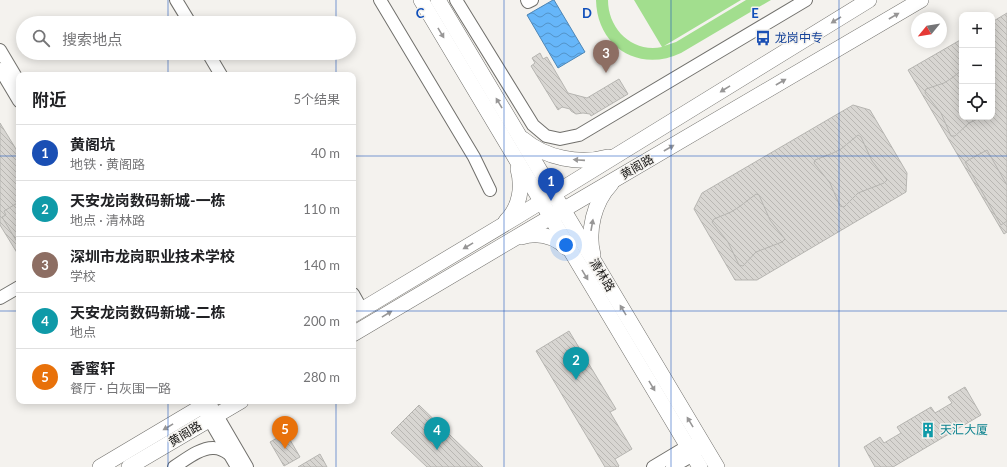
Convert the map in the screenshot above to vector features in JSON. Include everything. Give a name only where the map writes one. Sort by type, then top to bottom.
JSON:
[{"type":"main road","name":"清林路","points":[[421,0],[519,136],[547,198]]},
{"type":"main road","name":"清林路","points":[[438,0],[515,158],[547,198],[595,263],[717,467]]},
{"type":"main road","name":"黄阁路","points":[[358,313],[869,0]]},
{"type":"main road","name":"黄阁路","points":[[356,332],[921,0]]},
{"type":"main road","points":[[519,136],[529,144],[542,151],[564,158],[588,160],[603,159],[617,155]]},
{"type":"main road","points":[[502,226],[510,217],[520,196],[521,184],[515,158]]},
{"type":"main road","points":[[595,263],[590,242],[593,219],[596,208],[602,196],[617,178]]},
{"type":"main road","name":"清林路","points":[[557,213],[575,257],[693,456]]},
{"type":"main road","points":[[511,240],[534,234],[546,236],[556,240],[575,257]]},
{"type":"main road","name":"黄阁路","points":[[100,467],[203,404]]},
{"type":"main road","name":"黄阁路","points":[[129,467],[236,404]]},
{"type":"street","points":[[176,0],[186,16]]},
{"type":"street","points":[[380,0],[474,157],[490,190]]},
{"type":"street","points":[[456,0],[533,125],[546,136],[560,139],[579,135],[806,0]]},
{"type":"street","points":[[527,0],[528,2],[532,0]]},
{"type":"street","points":[[0,50],[16,77]]},
{"type":"street","points":[[212,60],[219,72]]},
{"type":"street","points":[[0,69],[16,96]]},
{"type":"street","points":[[0,298],[16,289]]},
{"type":"street","points":[[207,404],[229,454],[237,467]]},
{"type":"street","points":[[213,417],[247,467]]},
{"type":"street","points":[[672,467],[693,456],[703,443]]},
{"type":"street","points":[[174,467],[208,448],[222,449],[229,454]]},
{"type":"street","points":[[653,467],[693,456]]},
{"type":"green space","points":[[596,0],[608,0],[612,20],[624,37],[641,46],[651,48],[662,47],[634,0],[741,0],[664,46],[676,42],[746,0],[771,0],[681,53],[665,58],[650,60],[623,52],[612,43],[604,31],[598,17]]},
{"type":"water","points":[[553,0],[585,52],[558,68],[527,15]]},
{"type":"building","points":[[1007,13],[1007,232],[1004,234],[908,70],[959,41],[959,120],[995,120],[995,20]]},
{"type":"building","points":[[540,53],[543,59],[547,57],[568,93],[587,98],[619,79],[628,94],[591,116],[590,114],[583,113],[576,114],[570,109],[562,107],[558,110],[531,66],[535,63],[532,58]]},
{"type":"building","points":[[959,72],[959,120],[976,120],[969,123],[955,136],[951,136],[941,113],[925,93],[926,89],[944,83]]},
{"type":"building","points":[[853,105],[870,110],[907,173],[906,192],[757,280],[735,280],[694,209],[702,193]]},
{"type":"building","points":[[0,123],[16,149],[16,251],[0,225]]},
{"type":"building","points":[[858,135],[861,137],[872,161],[887,180],[884,183],[858,193],[844,207],[840,206],[830,183],[814,163],[815,160],[841,149]]},
{"type":"building","points":[[987,150],[1007,185],[1007,221],[1001,225],[965,162]]},
{"type":"building","points":[[756,194],[759,195],[770,220],[785,239],[782,242],[756,252],[743,266],[739,265],[728,242],[712,222],[714,219],[739,207]]},
{"type":"building","points":[[16,204],[16,240],[2,217],[6,215],[4,211]]},
{"type":"building","points":[[569,331],[616,409],[610,412],[632,449],[615,459],[619,466],[618,467],[605,467],[536,351]]},
{"type":"building","name":"天汇大厦","points":[[965,387],[981,415],[893,467],[875,467],[864,447],[880,437],[884,443],[901,433],[897,427],[931,407],[935,413],[952,403],[948,397]]},
{"type":"building","points":[[419,405],[483,467],[427,467],[391,433]]},
{"type":"building","points":[[286,433],[300,457],[284,466],[270,442]]},
{"type":"building","points":[[320,454],[327,467],[298,467]]},
{"type":"place","name":"龙岗中专","points":[[763,38]]},
{"type":"place","name":"深圳市龙岗职业技术学校","points":[[606,73]]},
{"type":"place","name":"黄阁坑","points":[[551,201]]},
{"type":"place","name":"天安龙岗数码新城-一栋","points":[[576,380]]},
{"type":"place","name":"天汇大厦","points":[[928,430]]},
{"type":"place","name":"香蜜轩","points":[[285,449]]},
{"type":"place","name":"天安龙岗数码新城-二栋","points":[[437,450]]}]
